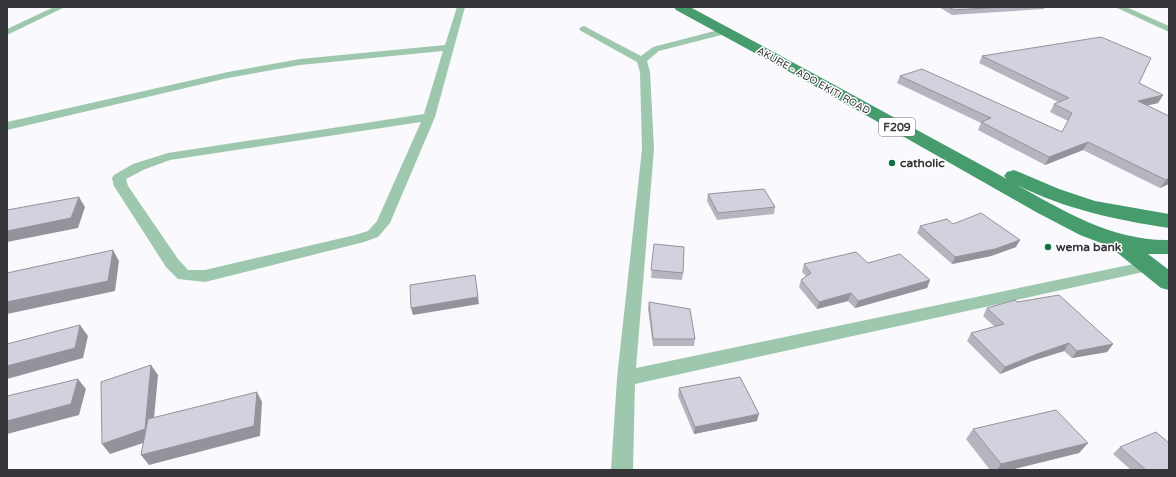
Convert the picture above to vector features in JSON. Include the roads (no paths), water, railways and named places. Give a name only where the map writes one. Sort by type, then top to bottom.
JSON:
[{"type":"main road","name":"AKURE - ADO EKITI ROAD","points":[[680,7],[1043,208],[1084,228],[1118,242]]},
{"type":"main road","name":"AKURE - ADO EKITI ROAD","points":[[701,7],[999,169],[1053,195],[1082,205]]},
{"type":"main road","name":"F209","points":[[1082,205],[1121,214],[1169,221]]},
{"type":"main road","points":[[1082,205],[1085,211],[1118,242],[1169,282]]},
{"type":"main road","name":"F209","points":[[1118,242],[1161,248],[1169,247]]},
{"type":"street","points":[[7,32],[61,7]]},
{"type":"street","points":[[429,117],[168,158],[138,167],[119,178],[121,186],[172,262],[184,275],[205,276],[359,239],[373,234],[383,223],[429,117],[461,7]]},
{"type":"street","points":[[1119,7],[1169,29]]},
{"type":"street","points":[[1132,7],[1169,23]]},
{"type":"street","points":[[584,29],[642,60],[645,72],[648,149],[626,378],[622,470]]},
{"type":"street","points":[[642,60],[656,49],[726,32]]},
{"type":"street","points":[[7,126],[228,75],[300,62],[448,48]]},
{"type":"street","points":[[626,378],[1148,266]]},
{"type":"place","name":"catholic","points":[[892,163]]},
{"type":"place","name":"wema bank","points":[[1048,247]]}]
